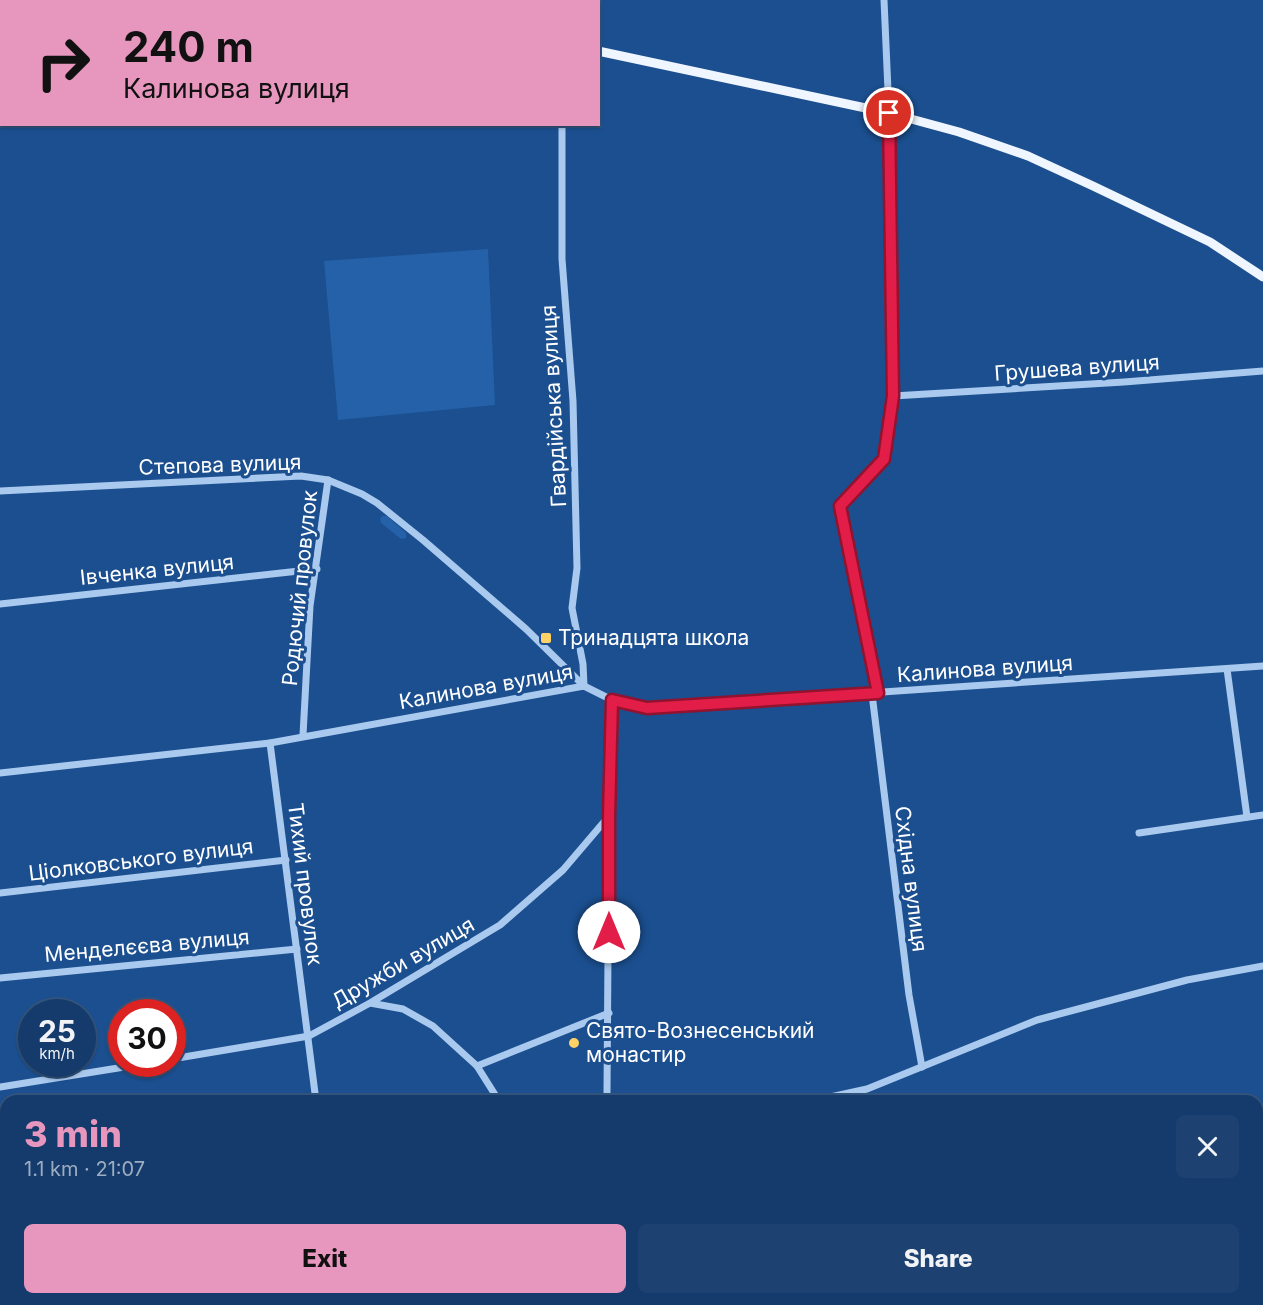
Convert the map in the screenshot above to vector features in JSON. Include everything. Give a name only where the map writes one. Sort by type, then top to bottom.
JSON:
[{"type":"main road","points":[[600,51],[889,113],[959,132],[1028,156],[1210,242],[1263,277]]},
{"type":"street","name":"Східна вулиця","points":[[884,0],[889,113],[893,396],[884,459],[840,506],[875,693],[909,995],[922,1067]]},
{"type":"street","name":"Гвардійська вулиця","points":[[562,126],[562,259],[573,401],[577,568],[572,608],[583,664],[584,686]]},
{"type":"street","name":"Грушева вулиця","points":[[893,396],[1263,371]]},
{"type":"street","name":"Степова вулиця","points":[[0,490],[301,476],[328,480],[362,494],[423,540],[525,629],[584,686]]},
{"type":"street","name":"Родючий провулок","points":[[303,735],[310,606],[328,480]]},
{"type":"street","name":"Івченка вулиця","points":[[0,604],[317,569]]},
{"type":"street","name":"Калинова вулиця","points":[[0,773],[270,742],[584,686],[612,700],[647,708],[1263,666]]},
{"type":"street","points":[[1227,669],[1246,817]]},
{"type":"street","points":[[608,1095],[612,700]]},
{"type":"street","name":"Тихий провулок","points":[[270,742],[315,1095]]},
{"type":"street","points":[[1139,833],[1263,815]]},
{"type":"street","name":"Дружби вулиця","points":[[186,1057],[309,1036],[370,1003],[500,925],[563,870],[609,816]]},
{"type":"street","name":"Ціолковського вулиця","points":[[0,893],[286,860]]},
{"type":"street","name":"Менделєєва вулиця","points":[[0,978],[297,949]]},
{"type":"street","points":[[840,1095],[867,1089],[1037,1020],[1187,980],[1263,966]]},
{"type":"street","points":[[370,1003],[403,1010],[433,1026],[477,1066],[495,1095]]},
{"type":"street","points":[[477,1066],[609,1013]]},
{"type":"street","points":[[0,1087],[108,1070]]},
{"type":"shaded area","points":[[488,249],[495,405],[338,420],[324,261]]},
{"type":"shaded area","points":[[382,516],[387,516],[406,533],[406,538],[401,539],[381,523]]},
{"type":"place","name":"Тринадцята школа","points":[[546,638]]},
{"type":"place","name":"Cвято-Вознесенський монастир","points":[[574,1043]]},
{"type":"route","points":[[609,932],[612,700],[647,708],[878,693],[840,506],[884,459],[893,396],[889,113]]}]
